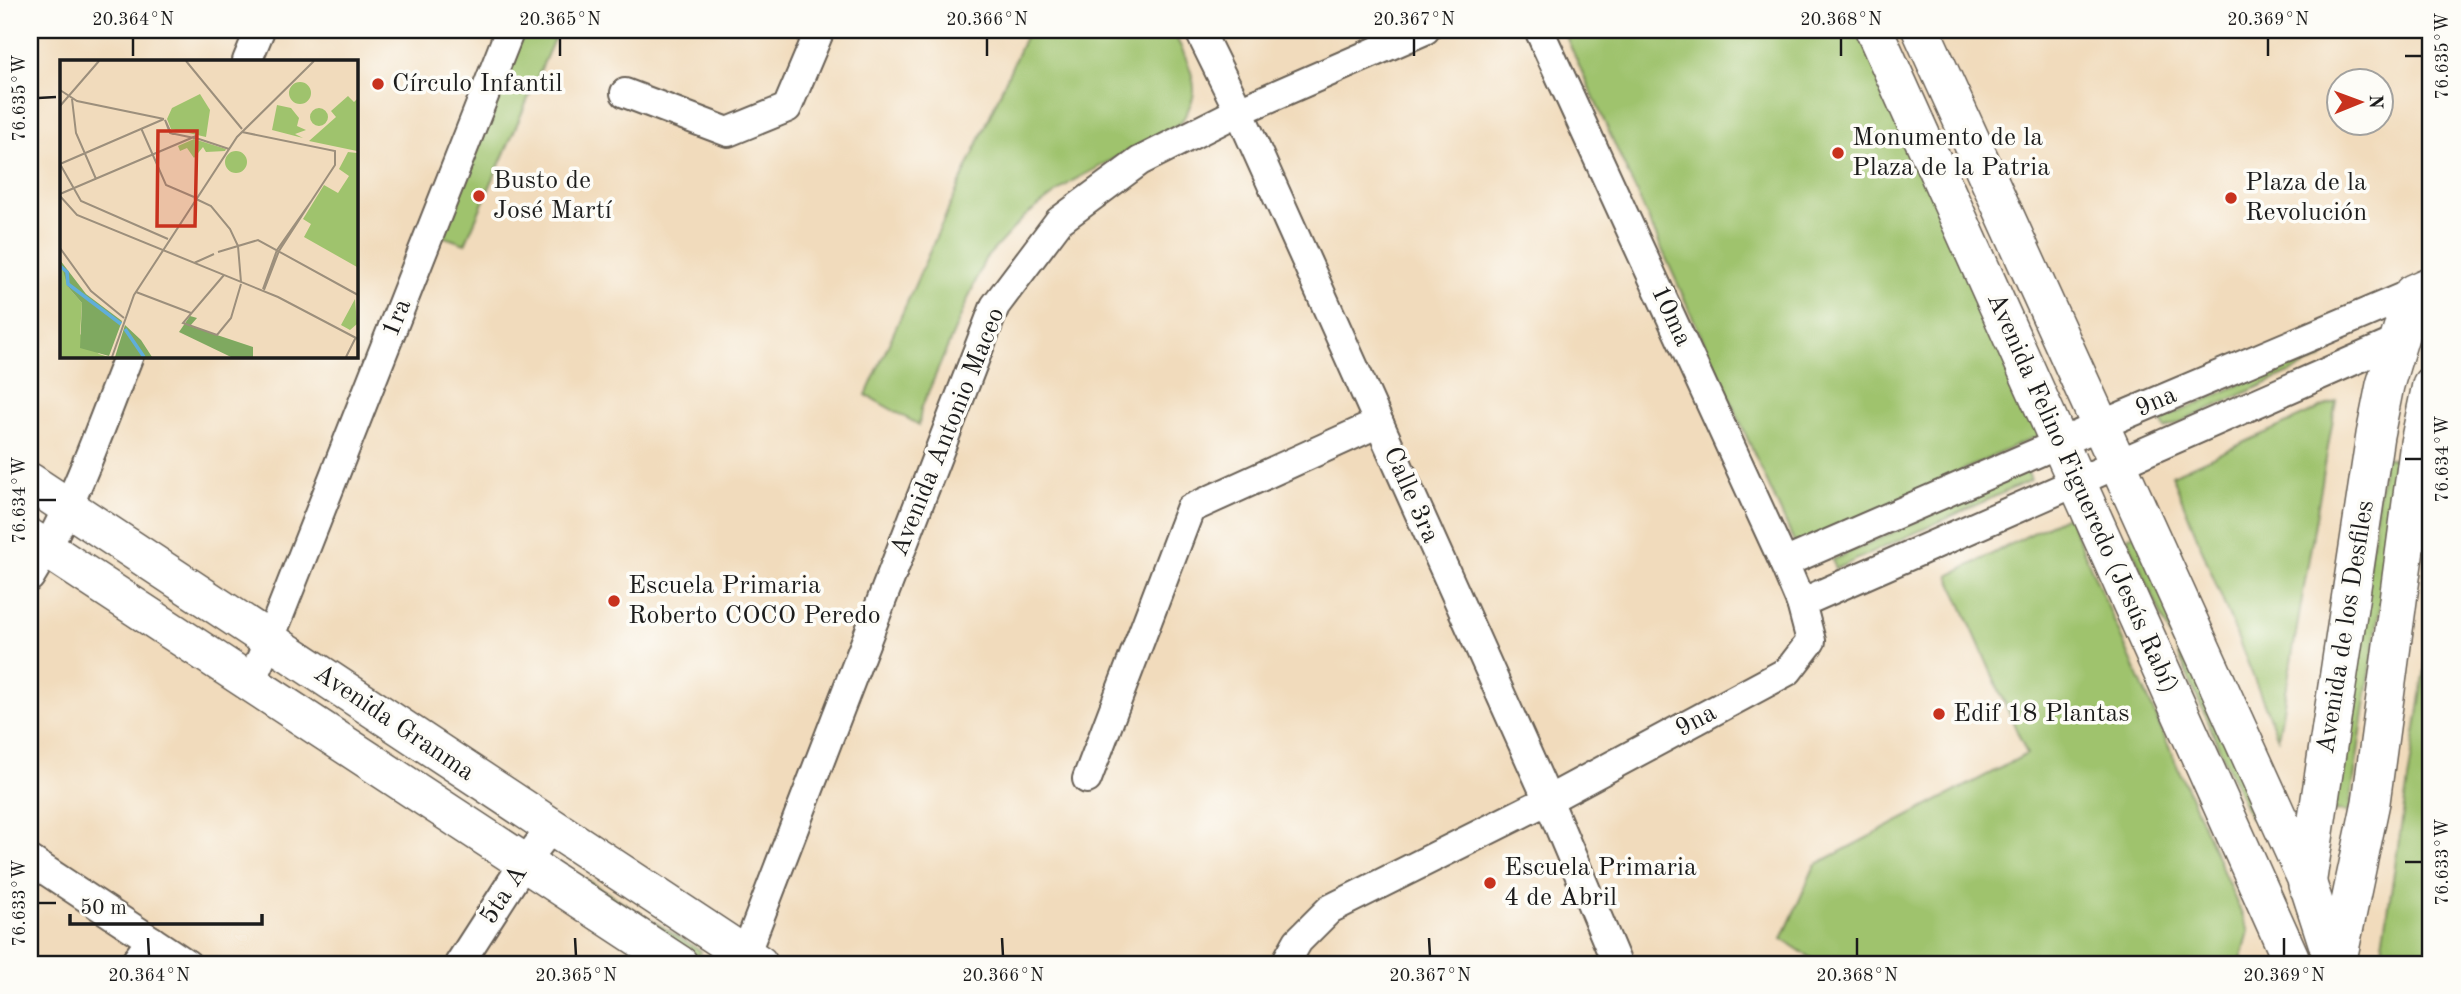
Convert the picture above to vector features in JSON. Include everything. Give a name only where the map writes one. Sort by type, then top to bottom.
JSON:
[{"type":"main road","name":"Avenida Felino Figueredo (Jesús Rabí)","points":[[1874,30],[2289,960]]},
{"type":"main road","name":"Avenida Felino Figueredo (Jesús Rabí)","points":[[1921,30],[2307,881],[2336,964]]},
{"type":"main road","name":"Avenida de los Desfiles","points":[[2289,960],[2307,881],[2375,435],[2385,385],[2416,333],[2422,289]]},
{"type":"main road","name":"Avenida de los Desfiles","points":[[2336,964],[2371,802],[2419,443],[2431,385]]},
{"type":"main road","name":"Avenida Granma","points":[[30,482],[552,827],[748,961]]},
{"type":"main road","name":"Avenida Granma","points":[[36,555],[250,683],[678,964]]},
{"type":"street","points":[[247,60],[260,30]]},
{"type":"street","name":"1ra","points":[[250,683],[270,640],[510,30]]},
{"type":"street","points":[[625,93],[728,132],[787,108],[820,30]]},
{"type":"street","name":"Calle 3ra","points":[[1199,30],[1239,111],[1548,800],[1617,964]]},
{"type":"street","name":"Avenida Antonio Maceo","points":[[748,961],[814,770],[995,306],[1059,221],[1140,161],[1239,111],[1425,30]]},
{"type":"street","name":"10ma","points":[[1539,30],[1801,603]]},
{"type":"street","name":"9na","points":[[1784,563],[2422,289]]},
{"type":"street","name":"9na","points":[[2077,482],[2416,333]]},
{"type":"street","points":[[36,555],[68,507],[128,357]]},
{"type":"street","points":[[1087,779],[1190,509],[1379,424]]},
{"type":"street","points":[[1801,603],[2077,482]]},
{"type":"street","name":"9na","points":[[1285,964],[1298,941],[1330,909],[1548,800],[1788,671],[1811,641],[1801,603]]},
{"type":"street","name":"5ta A","points":[[459,964],[524,863],[552,827]]},
{"type":"street","points":[[30,860],[187,964]]},
{"type":"street","points":[[134,964],[151,940]]},
{"type":"green space","points":[[513,30],[525,30],[554,39],[465,244],[433,233]]},
{"type":"green space","points":[[1028,30],[1172,30],[1190,69],[1194,85],[1192,100],[1181,123],[1072,181],[1024,217],[985,259],[921,409],[919,425],[866,395]]},
{"type":"green space","points":[[1563,30],[1863,30],[2044,433],[1796,546]]},
{"type":"green space","points":[[2319,349],[2323,358],[2165,429],[2161,420]]},
{"type":"green space","points":[[2336,401],[2278,738],[2172,475]]},
{"type":"green space","points":[[2384,457],[2402,462],[2349,812],[2334,811]]},
{"type":"green space","points":[[2027,471],[2031,480],[1836,569],[1832,560]]},
{"type":"green space","points":[[2068,515],[2249,931],[2240,964],[1820,964],[1782,939],[1815,865],[2027,754],[1949,576]]},
{"type":"green space","points":[[2138,533],[2262,813],[2250,818],[2127,537]]},
{"type":"green space","points":[[2431,630],[2431,964],[2380,964]]},
{"type":"green space","points":[[584,878],[701,951],[698,956],[581,882]]},
{"type":"place","name":"Círculo Infantil","points":[[378,84]]},
{"type":"place","name":"Monumento de la Plaza de la Patria","points":[[1838,153]]},
{"type":"place","name":"Busto de José Martí","points":[[479,196]]},
{"type":"place","name":"Plaza de la Revolución","points":[[2231,198]]},
{"type":"place","name":"Escuela Primaria Roberto COCO Peredo","points":[[614,601]]},
{"type":"place","name":"Edif 18 Plantas","points":[[1939,714]]},
{"type":"place","name":"Escuela Primaria 4 de Abril","points":[[1490,883]]}]
